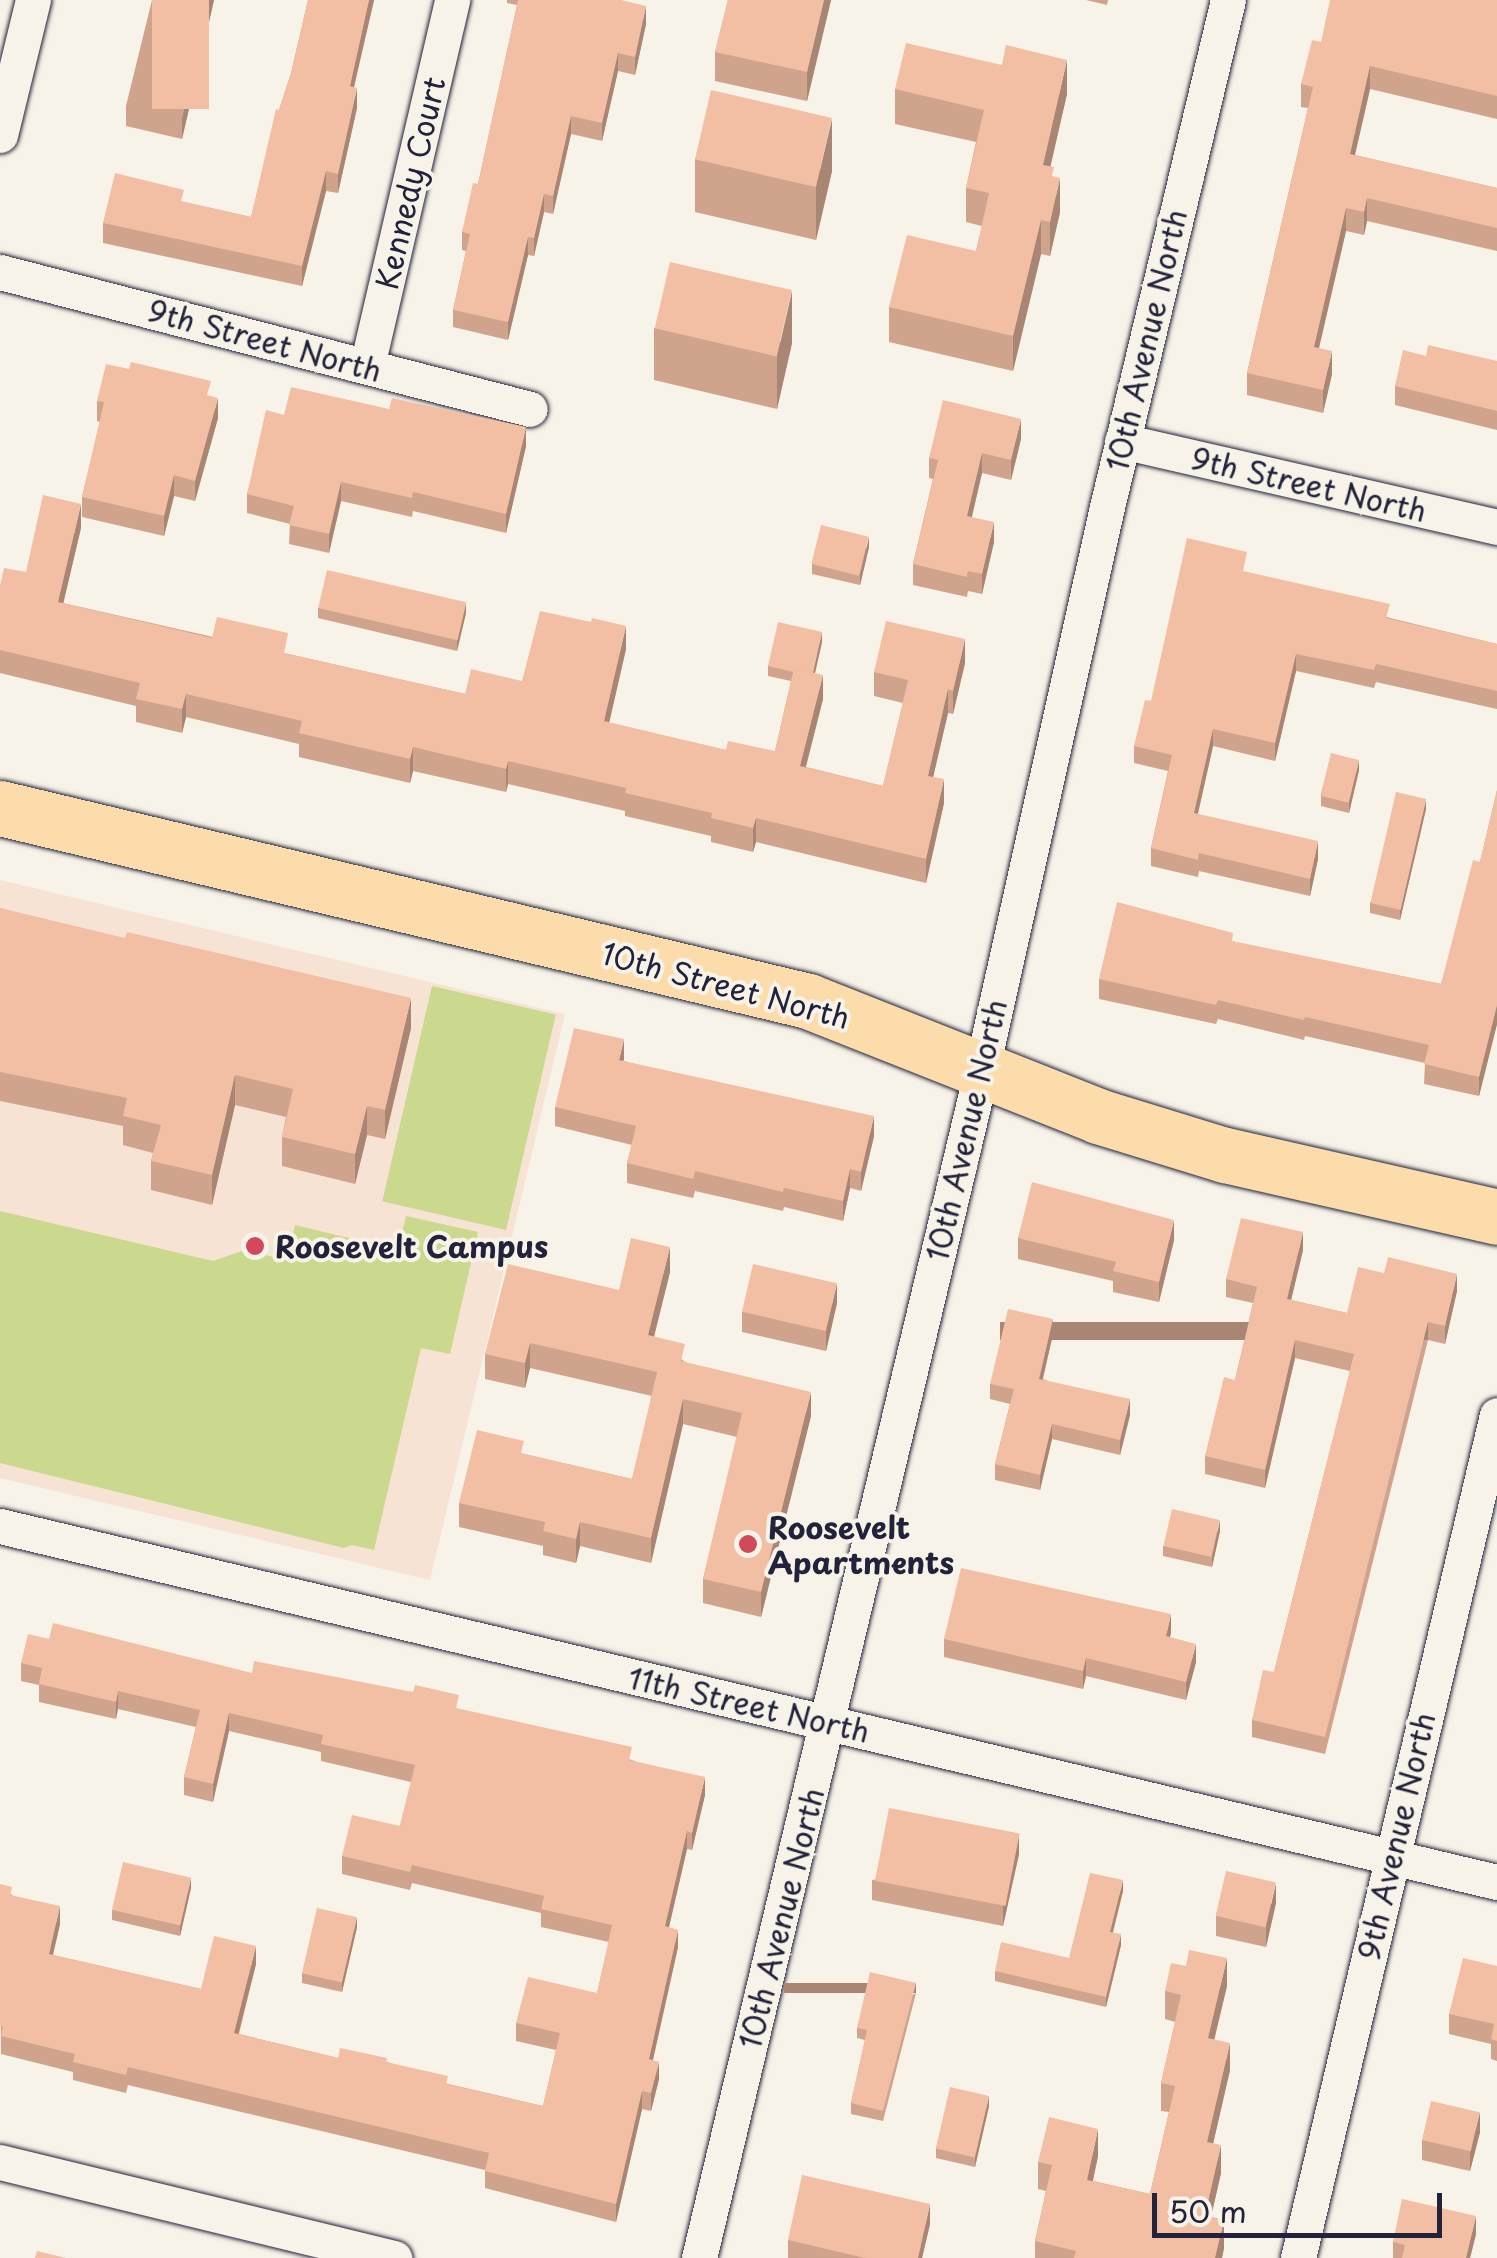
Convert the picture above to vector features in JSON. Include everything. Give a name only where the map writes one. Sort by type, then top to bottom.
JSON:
[{"type":"main road","name":"10th Street North","points":[[0,808],[808,1001],[1098,1116],[1225,1155],[1497,1217]]},
{"type":"street","points":[[0,135],[10,53],[33,0]]},
{"type":"street","name":"Kennedy Court","points":[[368,366],[452,0]]},
{"type":"street","name":"10th Avenue North","points":[[699,2258],[982,1068],[1122,441],[1228,0]]},
{"type":"street","name":"9th Street North","points":[[0,272],[530,409]]},
{"type":"street","name":"9th Street North","points":[[1122,441],[1497,527]]},
{"type":"street","name":"9th Avenue North","points":[[1298,2258],[1497,1415]]},
{"type":"street","name":"11th Street North","points":[[0,1526],[1497,1882]]},
{"type":"street","points":[[0,2162],[395,2258]]},
{"type":"shaded area","name":"Roosevelt Campus","points":[[0,880],[565,1014],[430,1580],[0,1478]]},
{"type":"green space","points":[[432,986],[556,1015],[506,1230],[382,1201]]},
{"type":"green space","points":[[0,1211],[213,1261],[245,1250],[286,1260],[295,1225],[398,1250],[406,1216],[478,1232],[450,1354],[421,1348],[374,1550],[352,1545],[344,1548],[0,1463]]},
{"type":"building","points":[[152,0],[209,0],[209,109],[152,109]]},
{"type":"building","points":[[308,0],[369,0],[350,86],[357,88],[338,174],[326,171],[302,266],[103,223],[115,173],[184,190],[181,201],[251,217],[276,109],[279,110],[291,73]]},
{"type":"building","points":[[518,0],[621,0],[646,6],[635,57],[618,53],[602,123],[571,116],[553,196],[544,194],[534,238],[528,237],[508,322],[453,310],[470,234],[462,232],[473,183],[478,184]]},
{"type":"building","points":[[728,0],[824,0],[807,72],[715,52]]},
{"type":"building","points":[[1330,0],[1497,0],[1497,96],[1370,66],[1350,154],[1497,188],[1497,228],[1367,198],[1364,212],[1346,208],[1314,347],[1332,351],[1323,390],[1247,373],[1313,87],[1301,84],[1312,40],[1321,42]]},
{"type":"building","points":[[906,43],[1002,65],[1006,45],[1067,60],[1043,165],[1054,167],[1052,176],[1060,178],[1050,222],[1041,220],[1013,336],[889,307],[907,235],[976,251],[989,193],[966,188],[984,110],[895,89]]},
{"type":"building","points":[[711,90],[832,118],[816,187],[695,159]]},
{"type":"building","points":[[670,262],[792,290],[776,356],[655,328]]},
{"type":"building","points":[[1428,345],[1497,361],[1497,411],[1395,386],[1403,350],[1426,356]]},
{"type":"building","points":[[131,362],[211,381],[207,395],[218,398],[195,481],[174,475],[164,516],[82,497],[104,402],[97,401],[106,364],[129,369]]},
{"type":"building","points":[[291,387],[389,409],[392,398],[526,427],[506,514],[413,492],[412,498],[341,482],[329,534],[289,525],[294,506],[247,494],[266,410],[284,415]]},
{"type":"building","points":[[943,400],[1021,419],[1011,460],[982,453],[967,516],[994,522],[982,574],[968,571],[967,577],[913,564],[938,460],[929,458]]},
{"type":"building","points":[[43,495],[81,504],[58,602],[212,638],[217,617],[288,633],[284,653],[465,694],[471,669],[522,681],[540,611],[591,622],[592,618],[626,626],[604,721],[726,750],[728,741],[775,751],[794,668],[823,675],[800,766],[883,786],[908,680],[874,672],[886,621],[965,639],[953,691],[948,689],[928,776],[944,779],[926,859],[756,818],[753,828],[711,818],[712,813],[625,793],[626,788],[508,761],[506,769],[413,747],[410,759],[299,733],[302,721],[186,694],[182,709],[136,699],[140,683],[0,650],[0,586],[4,568],[26,572]]},
{"type":"building","points":[[821,525],[869,537],[859,576],[811,564]]},
{"type":"building","points":[[1187,538],[1247,552],[1243,571],[1390,604],[1386,618],[1497,644],[1497,691],[1376,664],[1374,670],[1296,654],[1275,743],[1213,729],[1194,813],[1318,841],[1310,879],[1199,853],[1198,860],[1151,848],[1172,755],[1134,746],[1145,700],[1151,701]]},
{"type":"building","points":[[327,570],[466,602],[458,640],[318,608]]},
{"type":"building","points":[[778,622],[822,632],[813,673],[768,666]]},
{"type":"building","points":[[1331,753],[1359,760],[1348,803],[1320,796]]},
{"type":"building","points":[[1497,790],[1497,1005],[1479,1077],[1424,1064],[1429,1045],[1305,1017],[1304,1020],[1218,1000],[1216,1005],[1099,979],[1117,902],[1233,933],[1232,941],[1441,984],[1473,860],[1480,862]]},
{"type":"building","points":[[1396,792],[1426,799],[1401,910],[1370,903]]},
{"type":"building","points":[[0,908],[125,938],[127,932],[411,998],[385,1110],[367,1106],[355,1154],[282,1137],[293,1089],[235,1075],[212,1175],[151,1161],[161,1125],[123,1116],[127,1098],[0,1072]]},
{"type":"building","points":[[574,1028],[624,1039],[619,1060],[874,1116],[861,1172],[850,1169],[843,1201],[784,1188],[783,1192],[695,1171],[693,1179],[627,1163],[636,1126],[555,1107]]},
{"type":"building","points":[[1032,1182],[1174,1220],[1159,1282],[1113,1271],[1116,1262],[1018,1238]]},
{"type":"building","points":[[1241,1218],[1303,1232],[1287,1299],[1347,1313],[1358,1267],[1384,1273],[1388,1257],[1457,1274],[1445,1326],[1428,1322],[1325,1737],[1252,1720],[1263,1670],[1274,1672],[1354,1354],[1295,1340],[1265,1470],[1205,1456],[1224,1377],[1235,1380],[1257,1287],[1226,1279]]},
{"type":"building","points":[[631,1238],[670,1247],[648,1335],[685,1344],[681,1361],[811,1392],[761,1592],[703,1579],[742,1413],[683,1399],[651,1538],[580,1522],[576,1539],[543,1531],[545,1522],[459,1503],[477,1430],[524,1441],[521,1453],[632,1479],[657,1372],[530,1343],[525,1363],[485,1354],[508,1264],[619,1290]]},
{"type":"building","points":[[753,1264],[837,1283],[826,1331],[742,1312]]},
{"type":"building","points":[[1008,1309],[1053,1319],[1039,1379],[1130,1399],[1120,1440],[1052,1424],[1040,1475],[995,1464],[1014,1389],[990,1384]]},
{"type":"building","points":[[1172,1509],[1220,1520],[1211,1557],[1163,1546]]},
{"type":"building","points":[[961,1568],[1171,1614],[1166,1636],[1196,1644],[1186,1682],[1086,1658],[1083,1671],[944,1639]]},
{"type":"building","points":[[53,1623],[252,1673],[254,1661],[413,1692],[415,1685],[459,1695],[456,1708],[632,1747],[629,1760],[705,1777],[692,1833],[687,1831],[665,1926],[678,1930],[649,2059],[659,2062],[651,2093],[642,2091],[616,2204],[485,2171],[489,2153],[128,2067],[126,2075],[73,2062],[75,2054],[1,2036],[0,1884],[12,1887],[10,1895],[60,1906],[49,1954],[201,1989],[214,1936],[256,1946],[234,2033],[338,2058],[340,2048],[387,2058],[386,2062],[448,2076],[446,2084],[543,2106],[560,2033],[516,2023],[528,1977],[597,1993],[612,1925],[541,1909],[544,1896],[412,1865],[410,1872],[342,1856],[352,1815],[400,1826],[415,1765],[321,1744],[323,1735],[229,1713],[213,1784],[184,1777],[200,1710],[118,1691],[116,1702],[39,1684],[42,1668],[21,1663],[28,1634],[49,1639]]},
{"type":"building","points":[[889,1808],[1020,1833],[1005,1906],[875,1881]]},
{"type":"building","points":[[123,1862],[191,1878],[180,1925],[112,1910]]},
{"type":"building","points":[[1226,1871],[1276,1882],[1265,1927],[1216,1916]]},
{"type":"building","points":[[1090,1873],[1123,1880],[1110,1932],[1121,1934],[1106,1997],[995,1971],[1001,1942],[1069,1958]]},
{"type":"building","points":[[317,1908],[357,1917],[342,1983],[302,1973]]},
{"type":"building","points":[[1189,1950],[1227,1958],[1208,2038],[1230,2043],[1207,2142],[1221,2145],[1205,2215],[1224,2220],[1215,2258],[1074,2258],[1076,2251],[1035,2241],[1052,2165],[1038,2162],[1049,2117],[1098,2129],[1087,2180],[1150,2194],[1175,2086],[1161,2083],[1181,1995],[1165,1991],[1171,1963],[1186,1966]]},
{"type":"building","points":[[1463,1958],[1497,1966],[1497,2041],[1491,2039],[1494,2024],[1449,2014]]},
{"type":"building","points":[[870,1972],[916,1983],[883,2111],[851,2103],[867,2030],[857,2028]]},
{"type":"building","points":[[950,2087],[989,2096],[975,2157],[936,2148]]},
{"type":"building","points":[[1431,2101],[1480,2112],[1471,2151],[1422,2140]]},
{"type":"building","points":[[802,2175],[930,2204],[918,2258],[865,2258],[788,2240]]},
{"type":"building","points":[[1402,2199],[1476,2216],[1466,2258],[1402,2258],[1405,2245],[1393,2242]]},
{"type":"building","points":[[37,2251],[66,2258],[35,2258]]},
{"type":"place","name":"Roosevelt Campus","points":[[255,1246]]},
{"type":"place","name":"Roosevelt Apartments","points":[[748,1544]]}]
